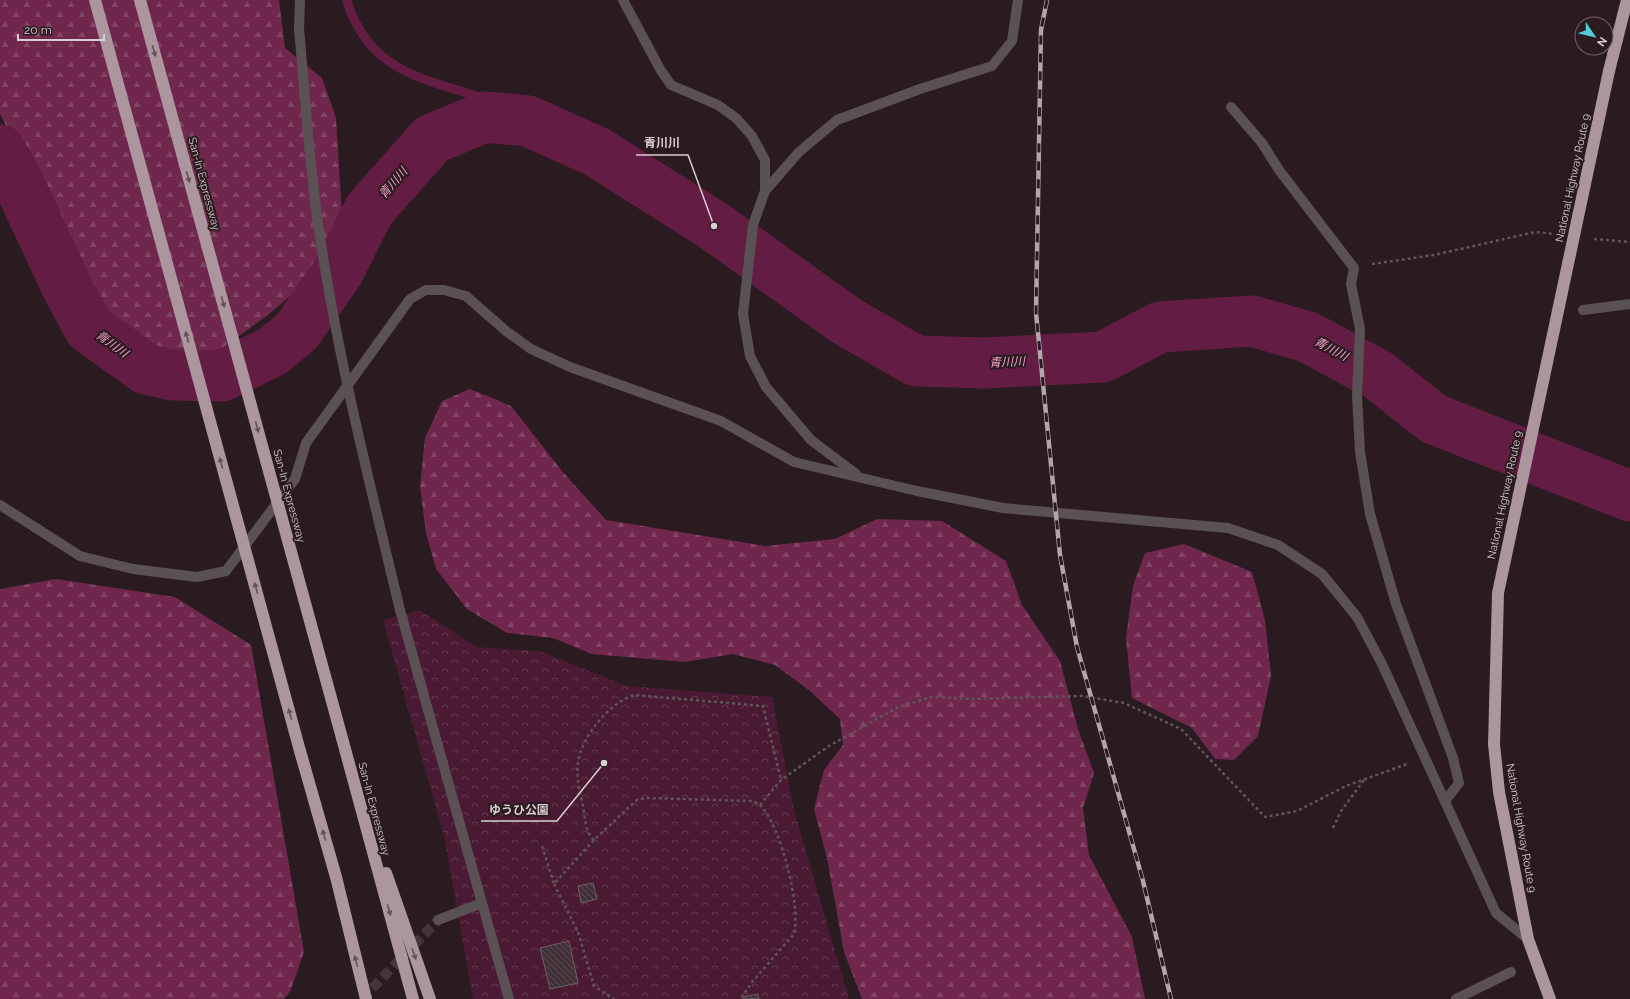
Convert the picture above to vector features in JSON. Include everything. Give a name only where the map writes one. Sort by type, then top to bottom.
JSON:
[{"type":"highway","points":[[95,0],[300,751],[336,877],[366,999]]},
{"type":"highway","name":"San-In Expressway","points":[[140,0],[413,999]]},
{"type":"highway","name":"National Highway Route 9","points":[[1550,999],[1528,939],[1499,792],[1494,744],[1498,593],[1609,71],[1627,0]]},
{"type":"highway","points":[[351,772],[430,999]]},
{"type":"street","points":[[300,0],[299,28],[311,155],[324,268],[359,438],[400,610],[509,999]]},
{"type":"street","points":[[623,0],[660,69],[671,85],[718,105],[736,118],[752,136],[765,160],[765,191],[753,225],[743,314],[750,356],[766,387],[811,440],[860,476]]},
{"type":"street","points":[[765,191],[799,152],[837,120],[920,89],[992,66],[1012,41],[1018,0]]},
{"type":"street","points":[[1231,107],[1262,143],[1279,170],[1354,268],[1351,284],[1360,329],[1357,395],[1360,452],[1370,514],[1396,604],[1453,758],[1459,783],[1445,801]]},
{"type":"street","points":[[0,505],[80,556],[133,569],[197,577],[226,571],[295,479],[306,443],[410,299],[426,290],[444,290],[466,296],[506,331],[531,349],[570,368],[721,421],[794,462],[860,476],[917,491],[1003,508],[1228,528],[1278,545],[1322,574],[1357,617],[1382,664],[1496,913],[1528,939]]},
{"type":"street","points":[[1583,310],[1630,304]]},
{"type":"street","points":[[438,920],[482,903]]},
{"type":"street","points":[[1456,999],[1511,972]]},
{"type":"path","points":[[1354,268],[1434,255],[1535,232],[1557,235]]},
{"type":"path","points":[[1586,238],[1630,242]]},
{"type":"path","points":[[594,840],[589,835],[586,826],[577,764],[584,744],[604,714],[627,697],[634,695],[763,706],[781,780]]},
{"type":"path","points":[[760,805],[781,780],[829,746],[898,707],[931,698],[971,700],[1083,696],[1124,703],[1181,729],[1266,817],[1297,811],[1346,786],[1424,758]]},
{"type":"path","points":[[1333,828],[1341,811],[1364,780]]},
{"type":"path","points":[[554,884],[594,840],[637,800],[647,798],[752,801],[760,805],[773,826],[782,852],[796,902],[796,926],[794,934],[753,981],[740,999]]},
{"type":"path","points":[[542,846],[554,884],[578,932],[594,986],[614,999]]},
{"type":"green space","points":[[0,0],[279,0],[285,48],[322,78],[336,118],[342,216],[305,287],[290,296],[268,315],[214,354],[172,359],[131,341],[101,322],[77,264],[0,114]]},
{"type":"green space","points":[[470,389],[511,406],[562,471],[606,520],[765,546],[835,539],[877,519],[942,521],[1006,561],[1022,605],[1060,661],[1078,729],[1094,773],[1083,808],[1089,855],[1132,937],[1145,999],[862,999],[844,952],[827,858],[814,809],[824,770],[843,745],[840,719],[810,691],[775,665],[733,654],[684,662],[592,654],[553,638],[507,633],[467,609],[436,569],[426,533],[420,487],[425,438],[442,401]]},
{"type":"green space","points":[[1184,544],[1252,572],[1265,620],[1271,676],[1258,736],[1234,760],[1215,759],[1192,728],[1132,698],[1126,638],[1133,586],[1145,553]]},
{"type":"green space","points":[[56,579],[175,597],[251,645],[304,952],[290,992],[284,999],[0,999],[0,589]]},
{"type":"green space","points":[[420,610],[476,647],[539,651],[627,686],[772,697],[794,811],[849,999],[473,999],[444,836],[383,620]]},
{"type":"building","points":[[593,883],[597,899],[581,903],[578,886]]},
{"type":"building","points":[[569,941],[578,983],[550,989],[540,948]]},
{"type":"building","points":[[758,994],[759,999],[743,999],[743,997]]},
{"type":"waterway","points":[[347,0],[357,25],[370,44],[386,59],[404,71],[508,108],[528,121]]},
{"type":"waterway","name":"青川川","points":[[0,150],[18,182],[67,287],[89,328],[146,369],[172,375],[222,376],[273,351],[297,331],[338,272],[369,210],[432,139],[485,117],[528,121],[597,152],[714,226],[845,320],[916,361],[984,363],[1103,357],[1160,327],[1252,321],[1308,337],[1378,375],[1434,419],[1630,496]]},
{"type":"tunnel","points":[[362,999],[438,920]]},
{"type":"railway","points":[[1047,0],[1041,30],[1036,313],[1060,555],[1077,647],[1143,881],[1171,999]]},
{"type":"place","name":"青川川","points":[[714,226]]},
{"type":"place","name":"ゆうひ公園","points":[[604,763]]}]
